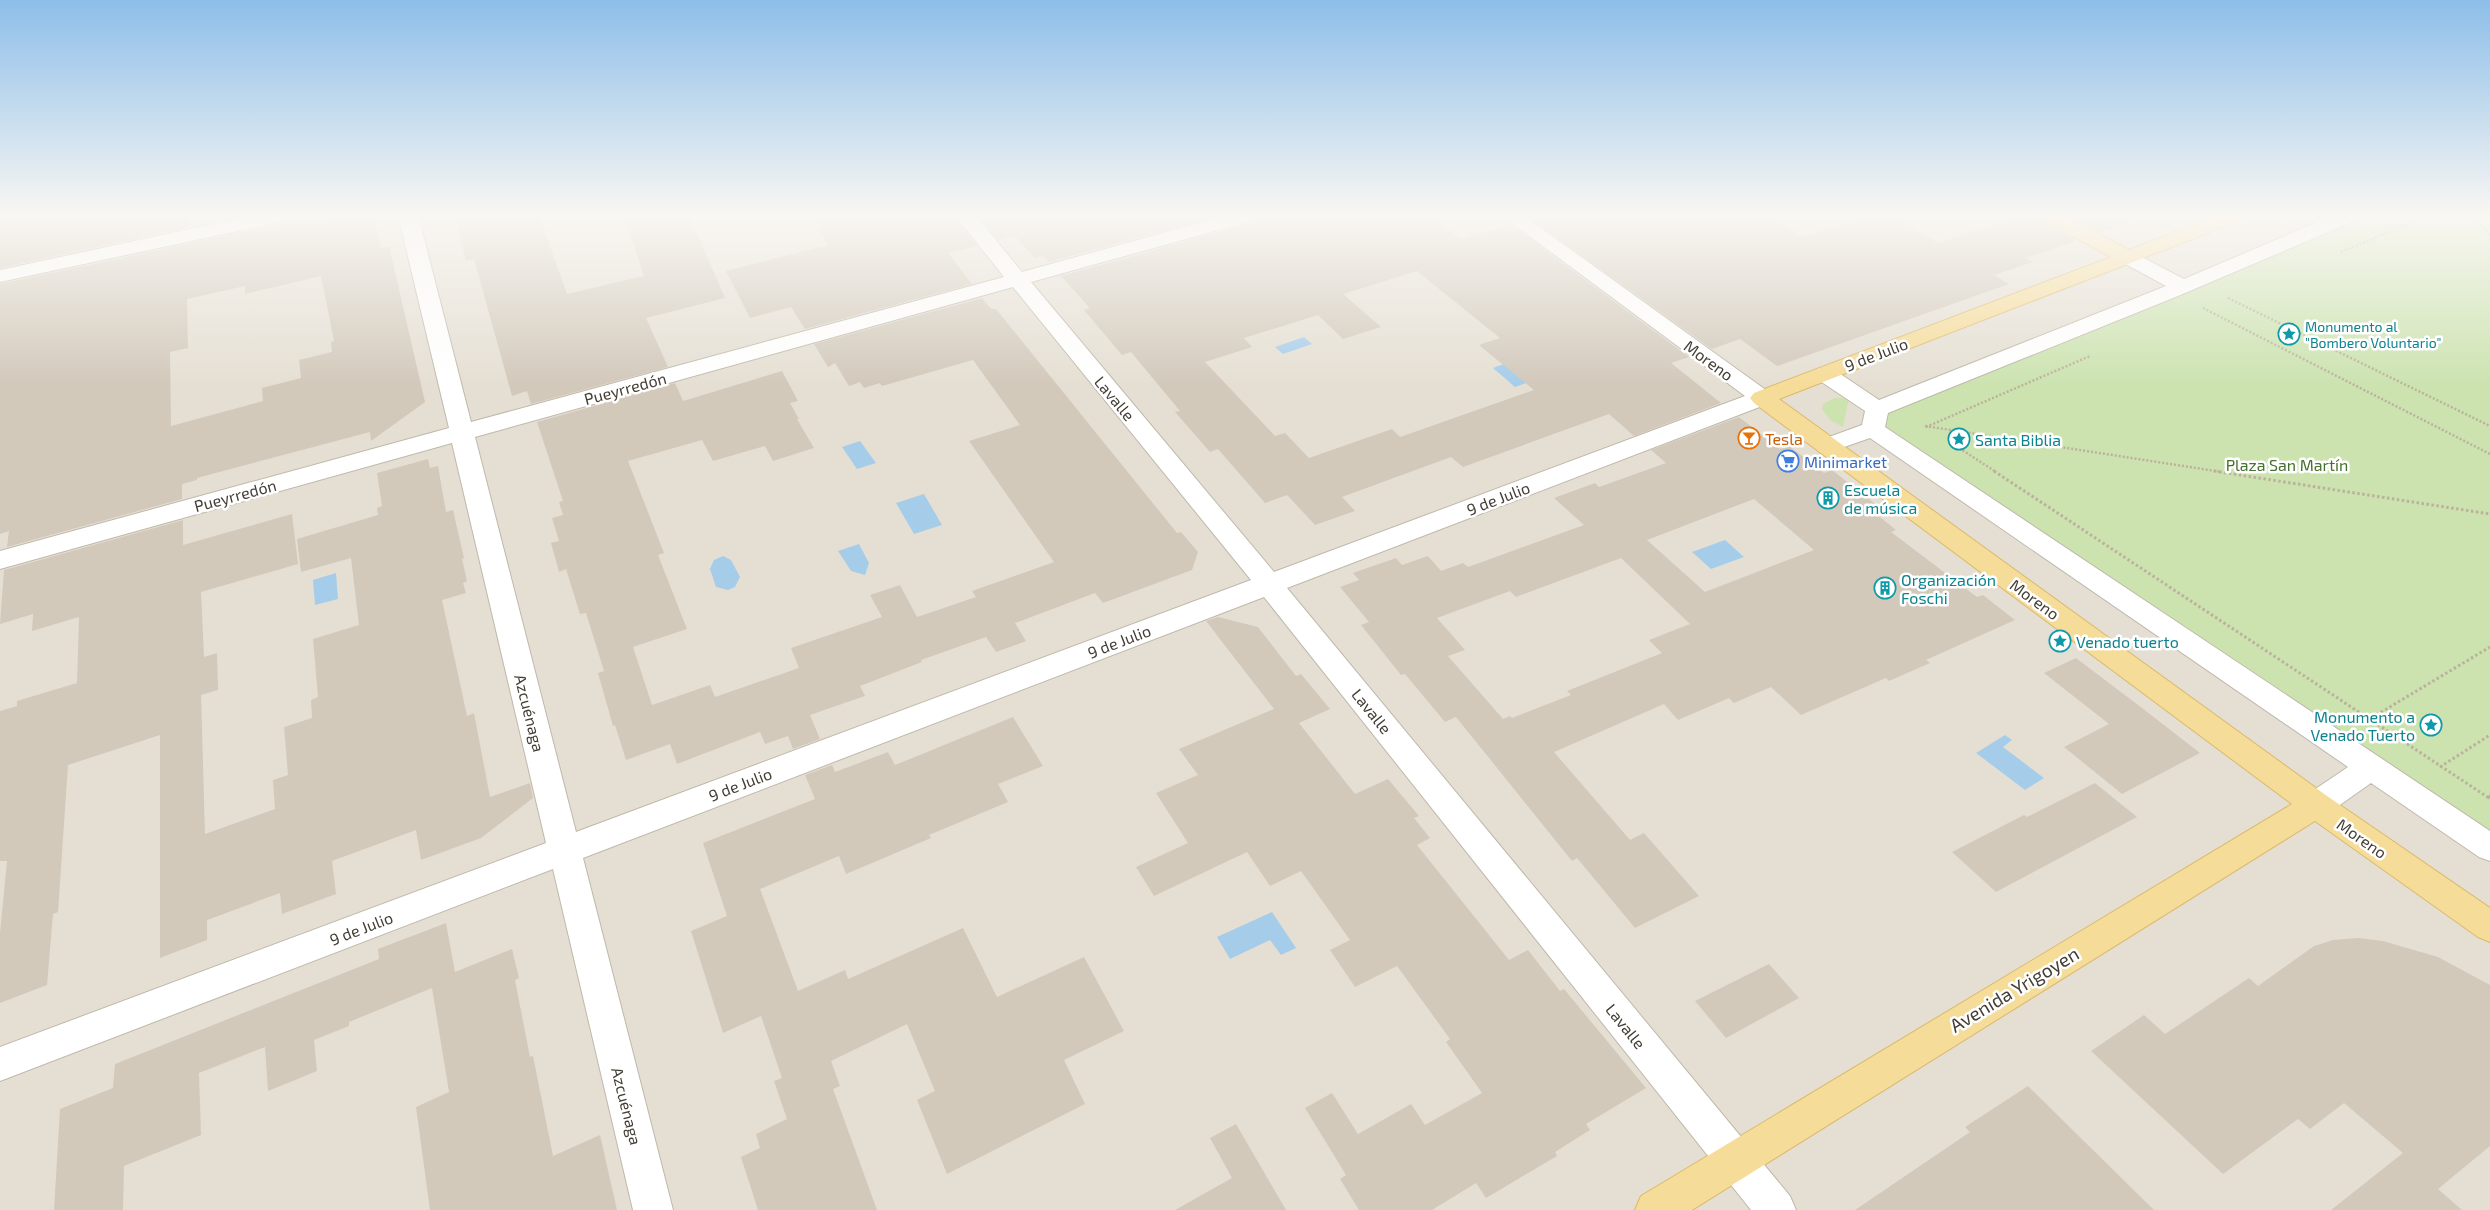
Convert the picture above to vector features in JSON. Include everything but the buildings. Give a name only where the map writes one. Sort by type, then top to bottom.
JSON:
[{"type":"main road","name":"9 de Julio","points":[[1762,398],[2090,271]]},
{"type":"main road","name":"Moreno","points":[[1762,398],[2316,805],[2490,927]]},
{"type":"main road","name":"Avenida Yrigoyen","points":[[1655,1210],[2316,805]]},
{"type":"street","points":[[0,276],[21,271]]},
{"type":"street","name":"Azcuénaga","points":[[422,271],[563,851],[653,1210]]},
{"type":"street","name":"Lavalle","points":[[1011,271],[1269,584],[1776,1210]]},
{"type":"street","name":"Pueyrredón","points":[[0,560],[1049,271]]},
{"type":"street","name":"Moreno","points":[[1588,271],[1762,398]]},
{"type":"street","points":[[2154,271],[2184,287]]},
{"type":"street","points":[[1828,446],[1875,419],[2220,271]]},
{"type":"street","points":[[1825,374],[1875,419],[2490,848]]},
{"type":"street","name":"9 de Julio","points":[[0,1064],[1762,398]]},
{"type":"street","name":"Avenida Yrigoyen","points":[[2316,805],[2372,766]]},
{"type":"path","points":[[2184,287],[2229,298],[2490,426]]},
{"type":"path","points":[[2184,287],[2204,309],[2490,454]]},
{"type":"path","points":[[2221,302],[2238,295]]},
{"type":"path","points":[[2195,313],[2212,306]]},
{"type":"path","points":[[1924,426],[2096,354]]},
{"type":"path","points":[[1875,419],[2490,514]]},
{"type":"path","points":[[1924,426],[1933,431]]},
{"type":"path","points":[[1949,442],[2490,798]]},
{"type":"path","points":[[2336,742],[2369,719],[2490,647]]},
{"type":"path","points":[[2406,789],[2490,735]]},
{"type":"shaded area","points":[[0,271],[2490,271],[2490,1210],[0,1210]]},
{"type":"green space","name":"Plaza San Martín","points":[[2214,271],[2490,271],[2490,848],[1873,429],[1877,409]]},
{"type":"green space","points":[[1834,398],[1849,398],[1843,427],[1830,420],[1822,409],[1823,404]]},
{"type":"water","points":[[1304,337],[1312,344],[1283,354],[1275,347]]},
{"type":"water","points":[[1509,362],[1532,381],[1515,387],[1493,368]]},
{"type":"water","points":[[860,441],[876,463],[857,469],[842,447]]},
{"type":"water","points":[[924,494],[942,525],[914,534],[896,503]]},
{"type":"water","points":[[1725,540],[1744,557],[1711,569],[1692,552]]},
{"type":"water","points":[[859,544],[869,563],[865,575],[851,571],[838,551]]},
{"type":"water","points":[[723,556],[731,560],[740,577],[735,587],[728,590],[716,587],[710,569],[714,560]]},
{"type":"water","points":[[336,573],[338,599],[315,605],[313,580]]},
{"type":"water","points":[[2005,735],[2012,740],[2003,747],[2044,778],[2025,790],[1976,753]]},
{"type":"water","points":[[1272,912],[1296,948],[1281,955],[1270,940],[1230,959],[1217,937]]},
{"type":"place","name":"Monumento al \"Bombero Voluntario\"","points":[[2289,334]]},
{"type":"place","name":"Tesla","points":[[1749,438]]},
{"type":"place","name":"Santa Biblia","points":[[1959,439]]},
{"type":"place","name":"Minimarket","points":[[1788,461]]},
{"type":"place","name":"Escuela de música","points":[[1828,498]]},
{"type":"place","name":"Organización Foschi","points":[[1885,588]]},
{"type":"place","name":"Venado tuerto","points":[[2060,641]]},
{"type":"place","name":"Monumento a Venado Tuerto","points":[[2431,725]]}]
